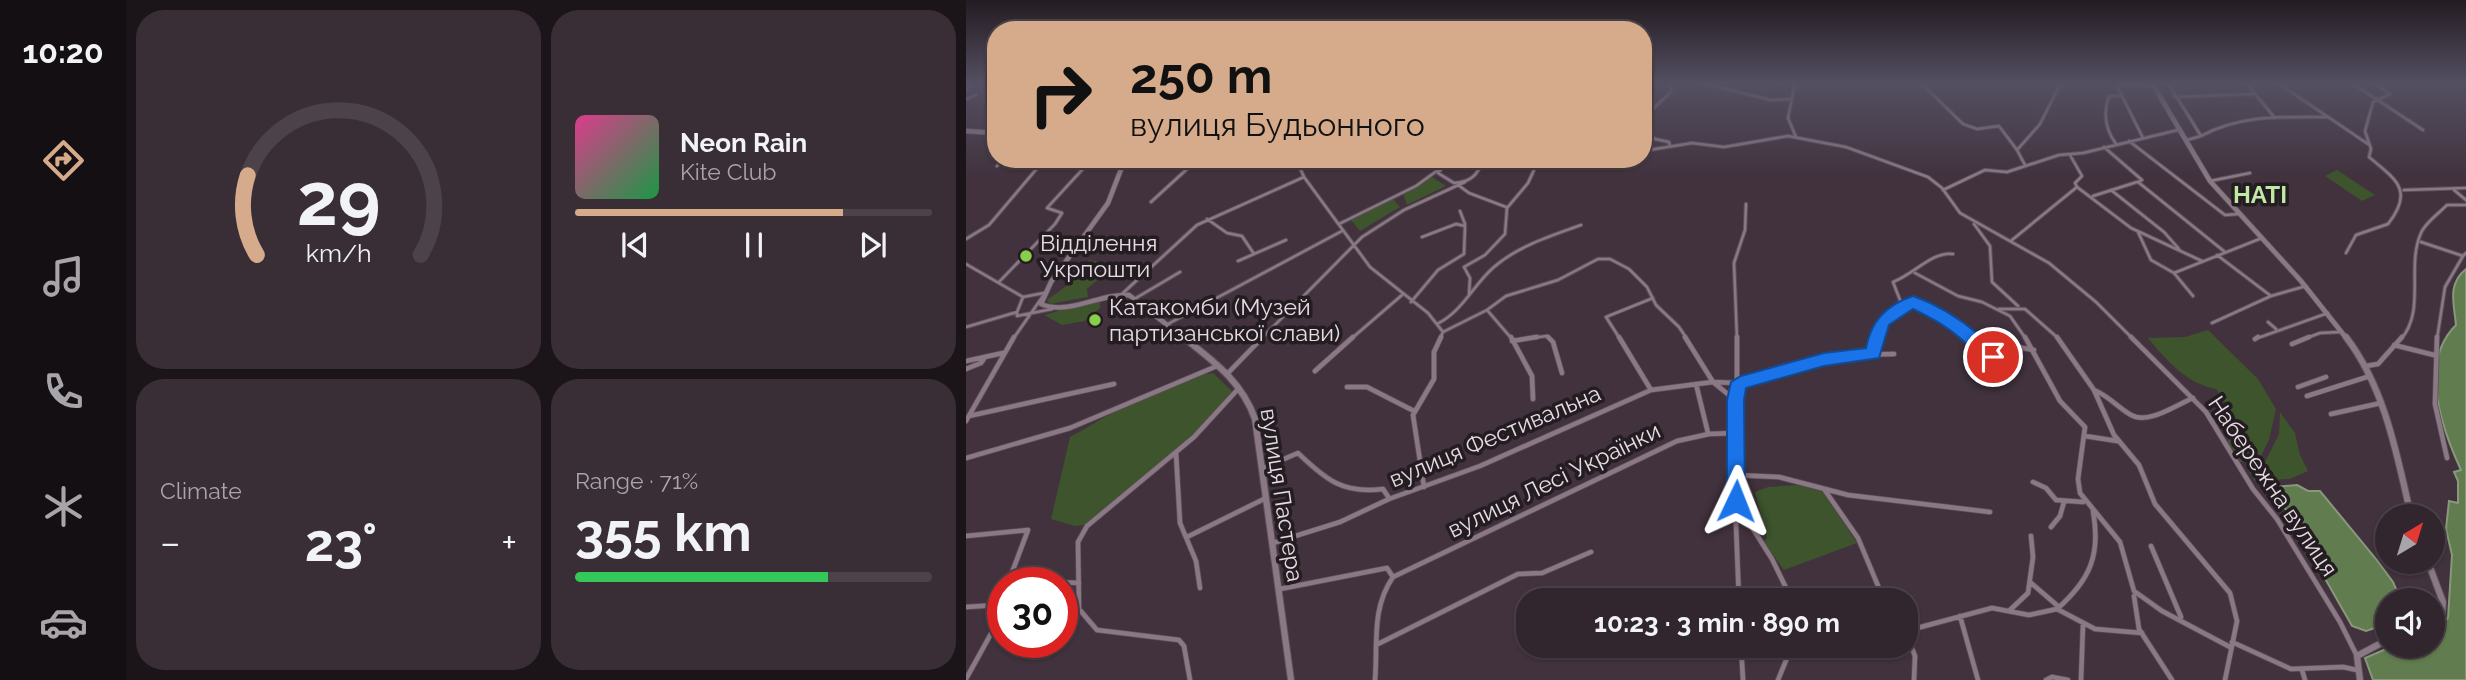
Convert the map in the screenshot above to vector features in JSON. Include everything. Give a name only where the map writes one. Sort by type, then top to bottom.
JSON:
[{"type":"street","points":[[1789,115],[1792,136]]},
{"type":"street","points":[[1952,115],[1976,129],[1999,126],[2013,141],[2026,166]]},
{"type":"street","points":[[2017,150],[2045,115]]},
{"type":"street","points":[[2106,115],[2105,124],[2116,144]]},
{"type":"street","points":[[2130,115],[2143,138]]},
{"type":"street","points":[[2170,115],[2210,181],[2306,286],[2366,366],[2397,447],[2409,504]]},
{"type":"street","points":[[2187,115],[2201,137]]},
{"type":"street","points":[[2272,115],[2275,118]]},
{"type":"street","points":[[2326,115],[2368,144]]},
{"type":"street","points":[[2371,115],[2365,131],[2371,149],[2369,157],[2392,175],[2404,190]]},
{"type":"street","points":[[2400,115],[2423,130]]},
{"type":"street","points":[[2185,140],[2201,137],[2226,125],[2275,118],[2329,117]]},
{"type":"street","points":[[1944,190],[1985,170],[2004,173],[2059,155],[2070,155],[2178,130]]},
{"type":"street","points":[[966,131],[987,132]]},
{"type":"street","points":[[1652,136],[1669,142],[1670,146]]},
{"type":"street","name":"Набережна вулиця","points":[[1652,149],[1692,143],[1724,147],[1792,136],[1837,144],[1928,177],[1944,190],[1953,206],[1970,219],[2049,262],[2096,302],[2193,398],[2215,425],[2253,489],[2277,519],[2340,622],[2357,656]]},
{"type":"street","points":[[2129,141],[2225,215],[2239,214]]},
{"type":"street","points":[[2092,196],[2142,180],[2104,147]]},
{"type":"street","points":[[2070,155],[2082,176],[2076,182],[2077,187]]},
{"type":"street","points":[[966,239],[989,225],[1037,168]]},
{"type":"street","points":[[999,282],[1055,224],[1062,213],[1047,208],[1084,168]]},
{"type":"street","points":[[966,421],[1028,314],[1108,203],[1122,168]]},
{"type":"street","points":[[1151,202],[1188,168]]},
{"type":"street","points":[[1300,168],[1370,267],[1443,332]]},
{"type":"street","points":[[1228,373],[1353,245],[1397,214],[1465,182],[1478,173],[1477,168]]},
{"type":"street","points":[[1468,297],[1470,278],[1464,267],[1485,255],[1505,234],[1507,208],[1528,183],[1535,168]]},
{"type":"street","points":[[1338,224],[1416,186],[1438,170],[1439,176],[1446,182],[1465,182]]},
{"type":"street","points":[[2210,181],[2250,173]]},
{"type":"street","points":[[1017,312],[1017,316],[1123,293],[1193,228],[1207,219],[1304,177]]},
{"type":"street","points":[[2138,182],[2225,252]]},
{"type":"street","points":[[1458,185],[1469,193],[1507,208]]},
{"type":"street","points":[[2077,187],[2138,232],[2202,261]]},
{"type":"street","points":[[2012,240],[2077,187]]},
{"type":"street","points":[[2404,190],[2466,188]]},
{"type":"street","points":[[2453,189],[2466,202]]},
{"type":"street","points":[[2111,190],[2164,232],[2181,250]]},
{"type":"street","points":[[2346,253],[2356,235],[2384,227],[2393,219],[2404,190]]},
{"type":"street","points":[[2366,366],[2378,364],[2406,335],[2411,323],[2415,260],[2421,232],[2446,206],[2466,202]]},
{"type":"street","points":[[1739,588],[1734,475],[1737,472],[1734,263],[1745,230],[1746,204]]},
{"type":"street","points":[[1411,302],[1438,270],[1464,254],[1465,226],[1461,211]]},
{"type":"street","points":[[1207,219],[1227,233],[1239,234],[1254,254]]},
{"type":"street","points":[[1970,219],[1990,246],[1992,282],[2020,307],[2037,317],[2059,339],[2094,390],[2119,442],[2139,465],[2155,504],[2230,593],[2237,621],[2225,680]]},
{"type":"street","points":[[1422,237],[1456,224],[1465,226]]},
{"type":"street","points":[[1437,324],[1453,315],[1496,265],[1527,246],[1581,225]]},
{"type":"street","points":[[1168,324],[1343,231]]},
{"type":"street","points":[[2138,232],[2151,260],[2174,273],[2193,296]]},
{"type":"street","points":[[2174,273],[2262,238]]},
{"type":"street","points":[[1238,261],[1286,240]]},
{"type":"street","points":[[2421,242],[2464,254],[2445,287],[2434,355],[2435,404],[2447,458]]},
{"type":"street","points":[[1899,311],[1900,300],[1893,282],[1914,272],[1930,258],[1944,252],[1953,254]]},
{"type":"street","points":[[2217,255],[2271,296]]},
{"type":"street","points":[[1424,487],[1414,411],[1432,384],[1438,362],[1434,352],[1443,332],[1487,310],[1506,296],[1558,280],[1602,258],[1616,261],[1647,287],[1653,298],[1679,327],[1713,382],[1735,400]]},
{"type":"street","points":[[966,264],[1023,297],[1043,294]]},
{"type":"street","points":[[1136,298],[1180,272]]},
{"type":"street","points":[[1914,272],[1958,296],[2005,312],[2034,350],[2062,404],[2085,427],[2084,458],[2077,477],[2083,502],[2120,543],[2135,594],[2132,612],[2172,680]]},
{"type":"street","points":[[2211,323],[2271,296],[2306,286]]},
{"type":"street","name":"вулиця Пастера","points":[[1123,293],[1136,298],[1228,373],[1253,409],[1292,680]]},
{"type":"street","points":[[1043,294],[1041,304],[1052,309]]},
{"type":"street","points":[[1315,371],[1402,295]]},
{"type":"street","points":[[1017,312],[1023,297]]},
{"type":"street","points":[[1651,390],[1606,317],[1653,298]]},
{"type":"street","points":[[1874,353],[1879,326],[1913,302],[1921,304],[1971,337],[1988,357],[2012,346],[2034,350]]},
{"type":"street","points":[[1996,309],[2020,307]]},
{"type":"street","points":[[2012,308],[2016,325]]},
{"type":"street","points":[[1487,310],[1526,360],[1533,382],[1533,399]]},
{"type":"street","points":[[966,327],[1017,312]]},
{"type":"street","points":[[2255,340],[2276,329],[2328,313]]},
{"type":"street","points":[[2268,322],[2276,329]]},
{"type":"street","points":[[2292,344],[2320,333],[2342,332]]},
{"type":"street","points":[[1512,341],[1547,336],[1553,342],[1562,373]]},
{"type":"street","points":[[2394,345],[2434,355]]},
{"type":"street","points":[[966,361],[1003,353]]},
{"type":"street","points":[[1736,385],[1748,379],[1824,360],[1874,353],[1894,354]]},
{"type":"street","points":[[966,369],[981,363],[985,357]]},
{"type":"street","points":[[966,458],[1070,428],[1166,385],[1219,366]]},
{"type":"street","points":[[2307,396],[2371,376]]},
{"type":"street","points":[[2298,387],[2326,377]]},
{"type":"street","points":[[2317,380],[2326,389]]},
{"type":"street","name":"вулиця Фестивальна","points":[[1273,543],[1340,522],[1390,499],[1480,466],[1651,390],[1713,382],[1736,385]]},
{"type":"street","points":[[969,416],[1114,384]]},
{"type":"street","points":[[1696,384],[1709,434]]},
{"type":"street","points":[[1190,680],[1184,646],[1179,640],[1102,632],[1094,628],[1079,609],[1078,542],[1083,530],[1177,453],[1240,387]]},
{"type":"street","points":[[1347,387],[1367,387],[1414,411]]},
{"type":"street","points":[[2094,390],[2132,416],[2147,418],[2193,398]]},
{"type":"street","points":[[2098,403],[2105,396]]},
{"type":"street","points":[[2331,414],[2381,403]]},
{"type":"street","name":"вулиця Лесі Українки","points":[[1393,577],[1676,441],[1709,434],[1735,433]]},
{"type":"street","points":[[2085,436],[2119,442]]},
{"type":"street","points":[[1177,453],[1180,523],[1196,561],[1200,588]]},
{"type":"street","points":[[1263,468],[1298,453],[1320,474],[1344,488],[1360,492],[1383,489],[1390,499]]},
{"type":"street","points":[[1734,475],[1779,477],[1824,489],[1909,505],[1990,512]]},
{"type":"street","points":[[2033,482],[2046,488],[2052,500],[2083,502]]},
{"type":"street","points":[[1824,489],[1858,538],[1879,588]]},
{"type":"street","points":[[1187,537],[1267,497]]},
{"type":"street","points":[[1736,501],[1772,559],[1786,588]]},
{"type":"street","points":[[2051,527],[2060,516],[2063,502]]},
{"type":"street","points":[[1918,628],[1992,608],[2029,615],[2058,608],[2081,590],[2092,568],[2097,547],[2092,510]]},
{"type":"street","points":[[966,536],[1028,530],[1014,567]]},
{"type":"street","points":[[2009,611],[2026,597],[2033,557],[2031,536]]},
{"type":"street","points":[[2151,546],[2182,619]]},
{"type":"street","points":[[1376,645],[1518,574],[1542,573],[1591,552]]},
{"type":"street","points":[[1279,589],[1384,567],[1393,577],[1380,597],[1376,618],[1375,680]]},
{"type":"street","points":[[2030,583],[2058,608],[2083,625],[2142,633]]},
{"type":"street","points":[[2135,594],[2157,610],[2182,619],[2272,663],[2302,670],[2347,666],[2357,670]]},
{"type":"street","points":[[966,607],[987,608]]},
{"type":"street","points":[[1960,616],[1978,680]]},
{"type":"street","points":[[2081,680],[2083,625]]},
{"type":"street","points":[[966,679],[987,637]]},
{"type":"street","points":[[2360,680],[2357,656],[2375,646]]},
{"type":"street","points":[[1742,658],[1743,680]]},
{"type":"street","points":[[1779,680],[1786,658]]},
{"type":"street","points":[[1914,680],[1915,658]]},
{"type":"street","points":[[2302,670],[2305,680]]},
{"type":"street","points":[[2046,680],[2052,677],[2067,680]]},
{"type":"shaded area","points":[[2337,170],[2375,195],[2362,201],[2325,176]]},
{"type":"shaded area","points":[[1432,177],[1446,186],[1407,205],[1403,193]]},
{"type":"shaded area","points":[[1392,198],[1400,207],[1360,231],[1350,219]]},
{"type":"shaded area","points":[[1089,260],[1105,263],[1093,275],[1102,276],[1087,289],[1088,297],[1050,304],[1047,300],[1072,282],[1074,276],[1088,273],[1089,269],[1084,267]]},
{"type":"shaded area","points":[[2466,269],[2466,680],[2373,680],[2365,658],[2375,654],[2375,658],[2445,658],[2445,620],[2448,618],[2452,555],[2446,529],[2449,501],[2458,503],[2458,481],[2454,472],[2461,470],[2441,416],[2436,376],[2438,358],[2445,340],[2456,325],[2454,288]]},
{"type":"shaded area","points":[[1090,302],[1100,302],[1100,308],[1085,321],[1062,325],[1044,315]]},
{"type":"shaded area","points":[[2208,330],[2258,379],[2276,409],[2269,440],[2260,458],[2240,462],[2227,441],[2244,431],[2216,389],[2186,376],[2148,338],[2185,337]]},
{"type":"shaded area","points":[[1213,373],[1232,391],[1199,431],[1084,525],[1075,526],[1051,519],[1070,437],[1157,390]]},
{"type":"shaded area","points":[[2280,412],[2295,433],[2300,455],[2308,471],[2290,479],[2255,481],[2246,467],[2266,460],[2279,434]]},
{"type":"shaded area","points":[[1797,485],[1822,491],[1857,543],[1784,570],[1764,542],[1767,537],[1755,492],[1768,487]]},
{"type":"shaded area","points":[[2297,485],[2308,491],[2320,491],[2375,558],[2375,574],[2387,574],[2393,582],[2396,588],[2375,588],[2375,628],[2366,631],[2352,626],[2273,487]]},
{"type":"place","name":"Відділення Укрпошти","points":[[1026,256]]},
{"type":"place","name":"Катакомби (Музей партизанської слави)","points":[[1095,320]]},
{"type":"district","name":"НАТІ","points":[[2260,195]]},
{"type":"route","points":[[1736,501],[1735,400],[1737,386],[1741,382],[1824,360],[1874,353],[1879,326],[1913,302],[1946,318],[1975,340],[1986,356],[1993,357]]}]
